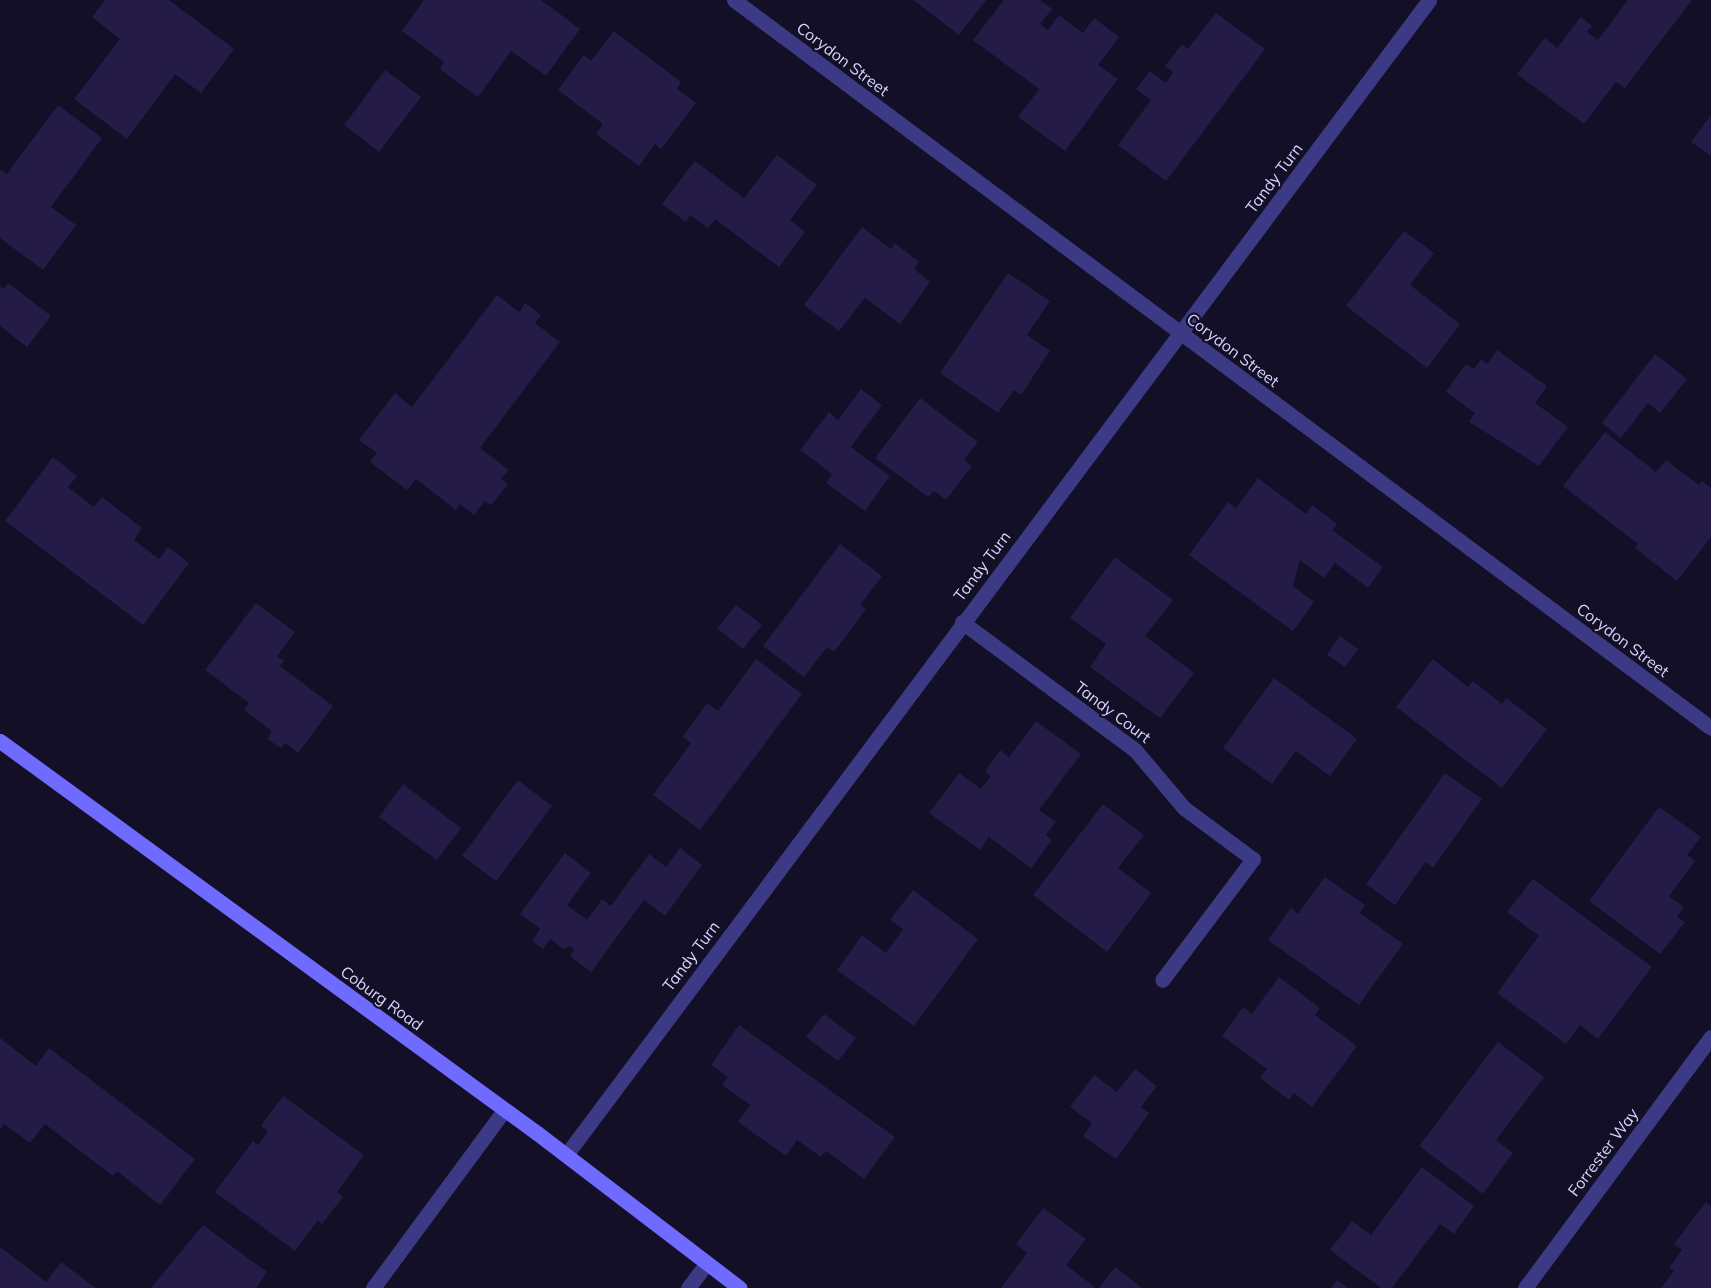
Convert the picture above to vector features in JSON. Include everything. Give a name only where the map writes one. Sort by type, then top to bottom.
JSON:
[{"type":"main road","name":"Coburg Road","points":[[0,741],[566,1155],[740,1288]]},
{"type":"street","name":"Corydon Street","points":[[734,0],[1711,728]]},
{"type":"street","name":"Tandy Turn","points":[[566,1155],[962,622],[1429,0]]},
{"type":"street","name":"Tandy Court","points":[[962,622],[1135,750],[1184,808],[1253,859],[1162,980]]},
{"type":"street","name":"Forrester Way","points":[[1525,1288],[1711,1037]]},
{"type":"street","points":[[373,1288],[504,1110]]},
{"type":"street","points":[[688,1288],[706,1263]]},
{"type":"building","points":[[105,0],[169,0],[234,49],[201,93],[175,74],[127,139],[74,99],[120,39],[92,17]]},
{"type":"building","points":[[424,0],[541,0],[580,29],[546,76],[511,51],[478,97],[440,69],[444,62],[402,31]]},
{"type":"building","points":[[913,0],[986,0],[959,35]]},
{"type":"building","points":[[1004,0],[1040,0],[1052,9],[1040,24],[1048,30],[1059,15],[1083,33],[1094,18],[1119,37],[1098,65],[1118,79],[1065,151],[1018,117],[1039,89],[973,40]]},
{"type":"building","points":[[1628,0],[1692,0],[1625,88],[1616,82],[1584,124],[1517,74],[1545,38],[1557,48],[1581,17],[1592,26],[1587,32],[1598,40]]},
{"type":"building","points":[[1216,13],[1265,49],[1166,181],[1118,145],[1151,100],[1136,89],[1150,71],[1166,83],[1173,72],[1165,66],[1182,44],[1188,49]]},
{"type":"building","points":[[614,31],[681,82],[677,89],[696,103],[661,149],[655,144],[639,166],[596,134],[603,124],[558,90],[584,55],[591,61]]},
{"type":"building","points":[[385,70],[421,97],[379,152],[344,125]]},
{"type":"building","points":[[58,105],[102,138],[51,207],[76,225],[43,270],[0,238],[0,170],[7,174]]},
{"type":"building","points":[[1711,115],[1711,156],[1691,142]]},
{"type":"building","points":[[777,155],[817,185],[790,220],[805,232],[779,267],[715,219],[708,228],[690,215],[686,222],[662,204],[695,161],[744,198]]},
{"type":"building","points":[[862,227],[891,249],[895,243],[919,262],[914,269],[930,282],[900,324],[865,298],[839,331],[804,305]]},
{"type":"building","points":[[1404,231],[1434,253],[1410,285],[1460,324],[1427,368],[1346,306]]},
{"type":"building","points":[[1008,273],[1050,301],[1027,335],[1050,351],[1021,395],[1014,390],[998,413],[940,373]]},
{"type":"building","points":[[8,283],[51,316],[27,347],[0,326],[0,286],[4,289]]},
{"type":"building","points":[[497,295],[519,312],[525,303],[541,315],[535,323],[560,342],[480,448],[509,470],[501,479],[508,484],[491,505],[485,501],[474,515],[460,504],[456,510],[416,479],[407,490],[370,462],[377,453],[359,440],[395,393],[412,407]]},
{"type":"building","points":[[1497,350],[1547,386],[1535,403],[1568,427],[1539,466],[1469,422],[1475,413],[1446,392],[1466,364],[1474,369],[1481,359],[1487,364]]},
{"type":"building","points":[[1655,354],[1687,379],[1660,413],[1648,403],[1621,438],[1602,423]]},
{"type":"building","points":[[861,389],[882,405],[851,447],[890,476],[865,511],[826,483],[832,474],[800,450],[829,412],[838,420]]},
{"type":"building","points":[[920,398],[978,442],[964,460],[972,466],[946,500],[934,491],[928,497],[875,458]]},
{"type":"building","points":[[1605,432],[1656,472],[1666,460],[1699,485],[1702,481],[1711,488],[1711,537],[1677,581],[1635,548],[1638,544],[1563,486]]},
{"type":"building","points":[[53,457],[77,476],[68,487],[94,507],[102,497],[142,528],[134,540],[159,559],[168,547],[189,563],[143,625],[5,521]]},
{"type":"building","points":[[1258,478],[1306,514],[1312,505],[1337,524],[1332,530],[1383,567],[1368,588],[1335,563],[1324,578],[1300,560],[1293,586],[1314,602],[1293,631],[1189,555],[1228,502],[1236,508]]},
{"type":"building","points":[[840,544],[882,576],[860,605],[866,609],[834,652],[827,647],[804,677],[763,646]]},
{"type":"building","points":[[1115,557],[1173,600],[1145,636],[1194,673],[1160,718],[1090,667],[1106,644],[1070,618]]},
{"type":"building","points":[[256,603],[295,632],[277,656],[284,661],[280,666],[333,706],[298,753],[285,743],[281,748],[267,739],[272,731],[244,710],[249,703],[205,670]]},
{"type":"building","points":[[736,605],[762,625],[743,649],[717,628]]},
{"type":"building","points":[[1340,636],[1358,649],[1345,667],[1327,655]]},
{"type":"building","points":[[756,659],[802,694],[700,830],[653,795],[691,743],[683,737],[707,703],[718,711]]},
{"type":"building","points":[[1433,659],[1468,687],[1473,681],[1502,704],[1506,698],[1547,729],[1502,788],[1396,707]]},
{"type":"building","points":[[1274,678],[1357,739],[1330,776],[1296,751],[1272,784],[1223,748]]},
{"type":"building","points":[[1036,721],[1081,754],[1039,810],[1056,822],[1046,835],[1052,840],[1031,868],[989,837],[980,850],[929,813],[959,773],[981,789],[991,776],[985,772],[1000,750],[1009,757]]},
{"type":"building","points":[[1445,773],[1482,799],[1433,868],[1425,862],[1395,905],[1366,884]]},
{"type":"building","points":[[518,780],[552,806],[496,881],[462,856]]},
{"type":"building","points":[[403,784],[461,828],[437,860],[379,817]]},
{"type":"building","points":[[1103,804],[1144,835],[1118,868],[1151,893],[1107,952],[1033,895]]},
{"type":"building","points":[[1659,807],[1701,837],[1687,855],[1695,861],[1669,896],[1684,907],[1677,917],[1685,922],[1660,954],[1589,901]]},
{"type":"building","points":[[680,848],[702,865],[665,916],[644,900],[591,972],[570,956],[574,950],[570,946],[563,949],[550,939],[543,949],[532,941],[540,929],[520,914],[565,853],[591,873],[567,905],[587,920],[602,899],[611,906],[649,854],[666,867]]},
{"type":"building","points":[[1325,877],[1365,905],[1360,913],[1403,944],[1359,1005],[1268,940],[1291,908],[1298,914]]},
{"type":"building","points":[[1533,879],[1652,967],[1598,1039],[1580,1025],[1566,1044],[1497,993],[1539,936],[1507,912]]},
{"type":"building","points":[[913,890],[978,939],[914,1026],[837,970],[862,935],[886,953],[903,929],[890,920]]},
{"type":"building","points":[[1279,977],[1320,1008],[1315,1015],[1357,1046],[1312,1107],[1294,1093],[1289,1100],[1260,1078],[1267,1069],[1222,1036],[1243,1007],[1252,1014]]},
{"type":"building","points":[[824,1014],[856,1038],[838,1061],[806,1037]]},
{"type":"building","points":[[739,1025],[895,1137],[864,1179],[826,1151],[821,1157],[797,1140],[786,1156],[738,1122],[750,1105],[722,1085],[728,1077],[711,1065]]},
{"type":"building","points":[[0,1038],[36,1066],[49,1048],[195,1159],[160,1205],[117,1171],[113,1176],[45,1124],[30,1143],[4,1124],[0,1130]]},
{"type":"building","points":[[1498,1042],[1544,1077],[1496,1140],[1513,1153],[1483,1194],[1419,1146]]},
{"type":"building","points":[[1135,1069],[1157,1086],[1141,1107],[1149,1113],[1116,1159],[1083,1136],[1092,1123],[1070,1107],[1094,1075],[1117,1092]]},
{"type":"building","points":[[283,1096],[364,1155],[337,1192],[343,1197],[322,1224],[318,1220],[295,1251],[215,1192],[253,1141],[258,1145],[268,1131],[261,1126]]},
{"type":"building","points":[[1422,1167],[1474,1206],[1454,1234],[1440,1224],[1392,1288],[1381,1288],[1330,1250],[1352,1221],[1371,1235]]},
{"type":"building","points":[[1706,1202],[1711,1206],[1711,1288],[1661,1288],[1674,1271],[1669,1268],[1682,1250],[1674,1244]]},
{"type":"building","points":[[1043,1208],[1086,1239],[1066,1265],[1096,1288],[1001,1288],[1027,1253],[1016,1244]]},
{"type":"building","points":[[203,1225],[267,1272],[256,1288],[151,1288]]},
{"type":"building","points":[[0,1247],[46,1282],[61,1262],[96,1288],[0,1288]]},
{"type":"building","points":[[1115,1267],[1141,1287],[1099,1288]]},
{"type":"building","points":[[1337,1280],[1348,1288],[1331,1288]]}]
